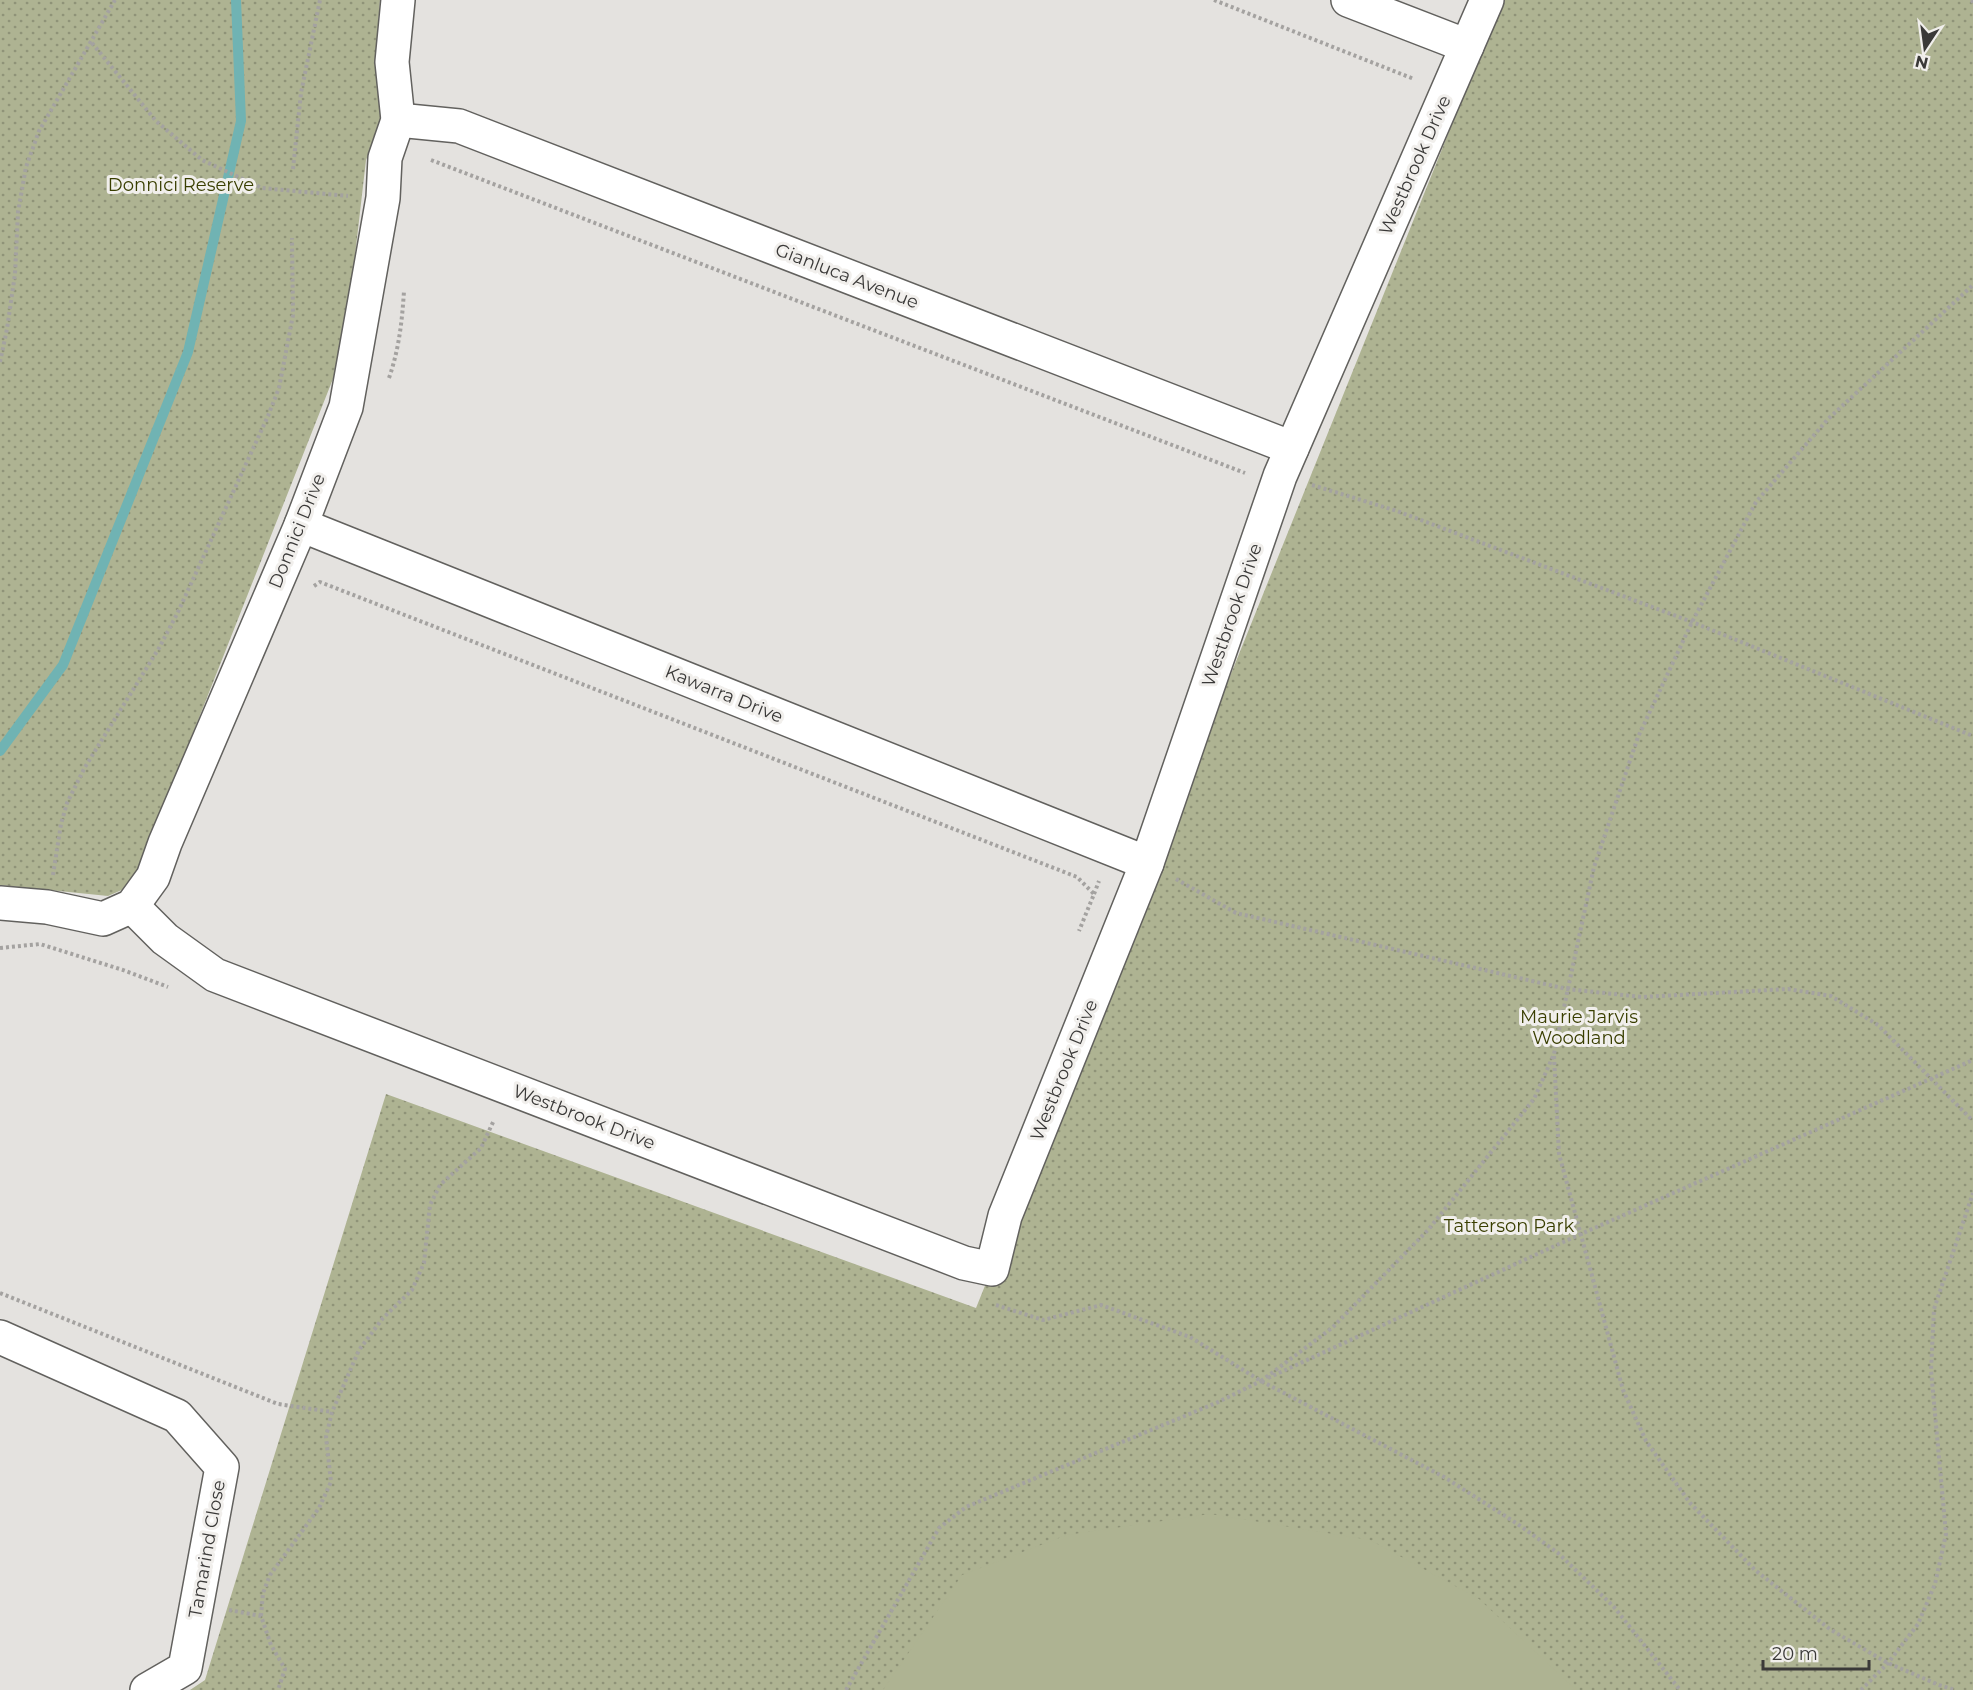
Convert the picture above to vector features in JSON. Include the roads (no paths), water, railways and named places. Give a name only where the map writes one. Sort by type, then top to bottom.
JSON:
[{"type":"street","name":"Donnici Drive","points":[[0,903],[47,907],[103,919],[132,906],[153,877],[165,843],[316,530],[346,407],[383,198],[385,158],[398,120],[392,62],[398,0]]},
{"type":"street","points":[[1348,0],[1467,46]]},
{"type":"street","name":"Westbrook Drive","points":[[132,906],[162,936],[215,975],[964,1263],[992,1269],[1005,1216],[1147,863],[1286,462],[1487,0]]},
{"type":"street","name":"Gianluca Avenue","points":[[398,120],[459,126],[1286,462]]},
{"type":"street","name":"Kawarra Drive","points":[[316,530],[1147,863]]},
{"type":"street","name":"Tamarind Close","points":[[0,1336],[177,1416],[222,1467],[185,1668],[147,1690]]},
{"type":"waterway","points":[[0,751],[63,665],[188,352],[241,121],[236,0]]},
{"type":"park label","name":"Donnici Reserve","points":[[181,185]]},
{"type":"park label","name":"Maurie Jarvis Woodland","points":[[1579,1027]]},
{"type":"park label","name":"Tatterson Park","points":[[1509,1226]]}]
